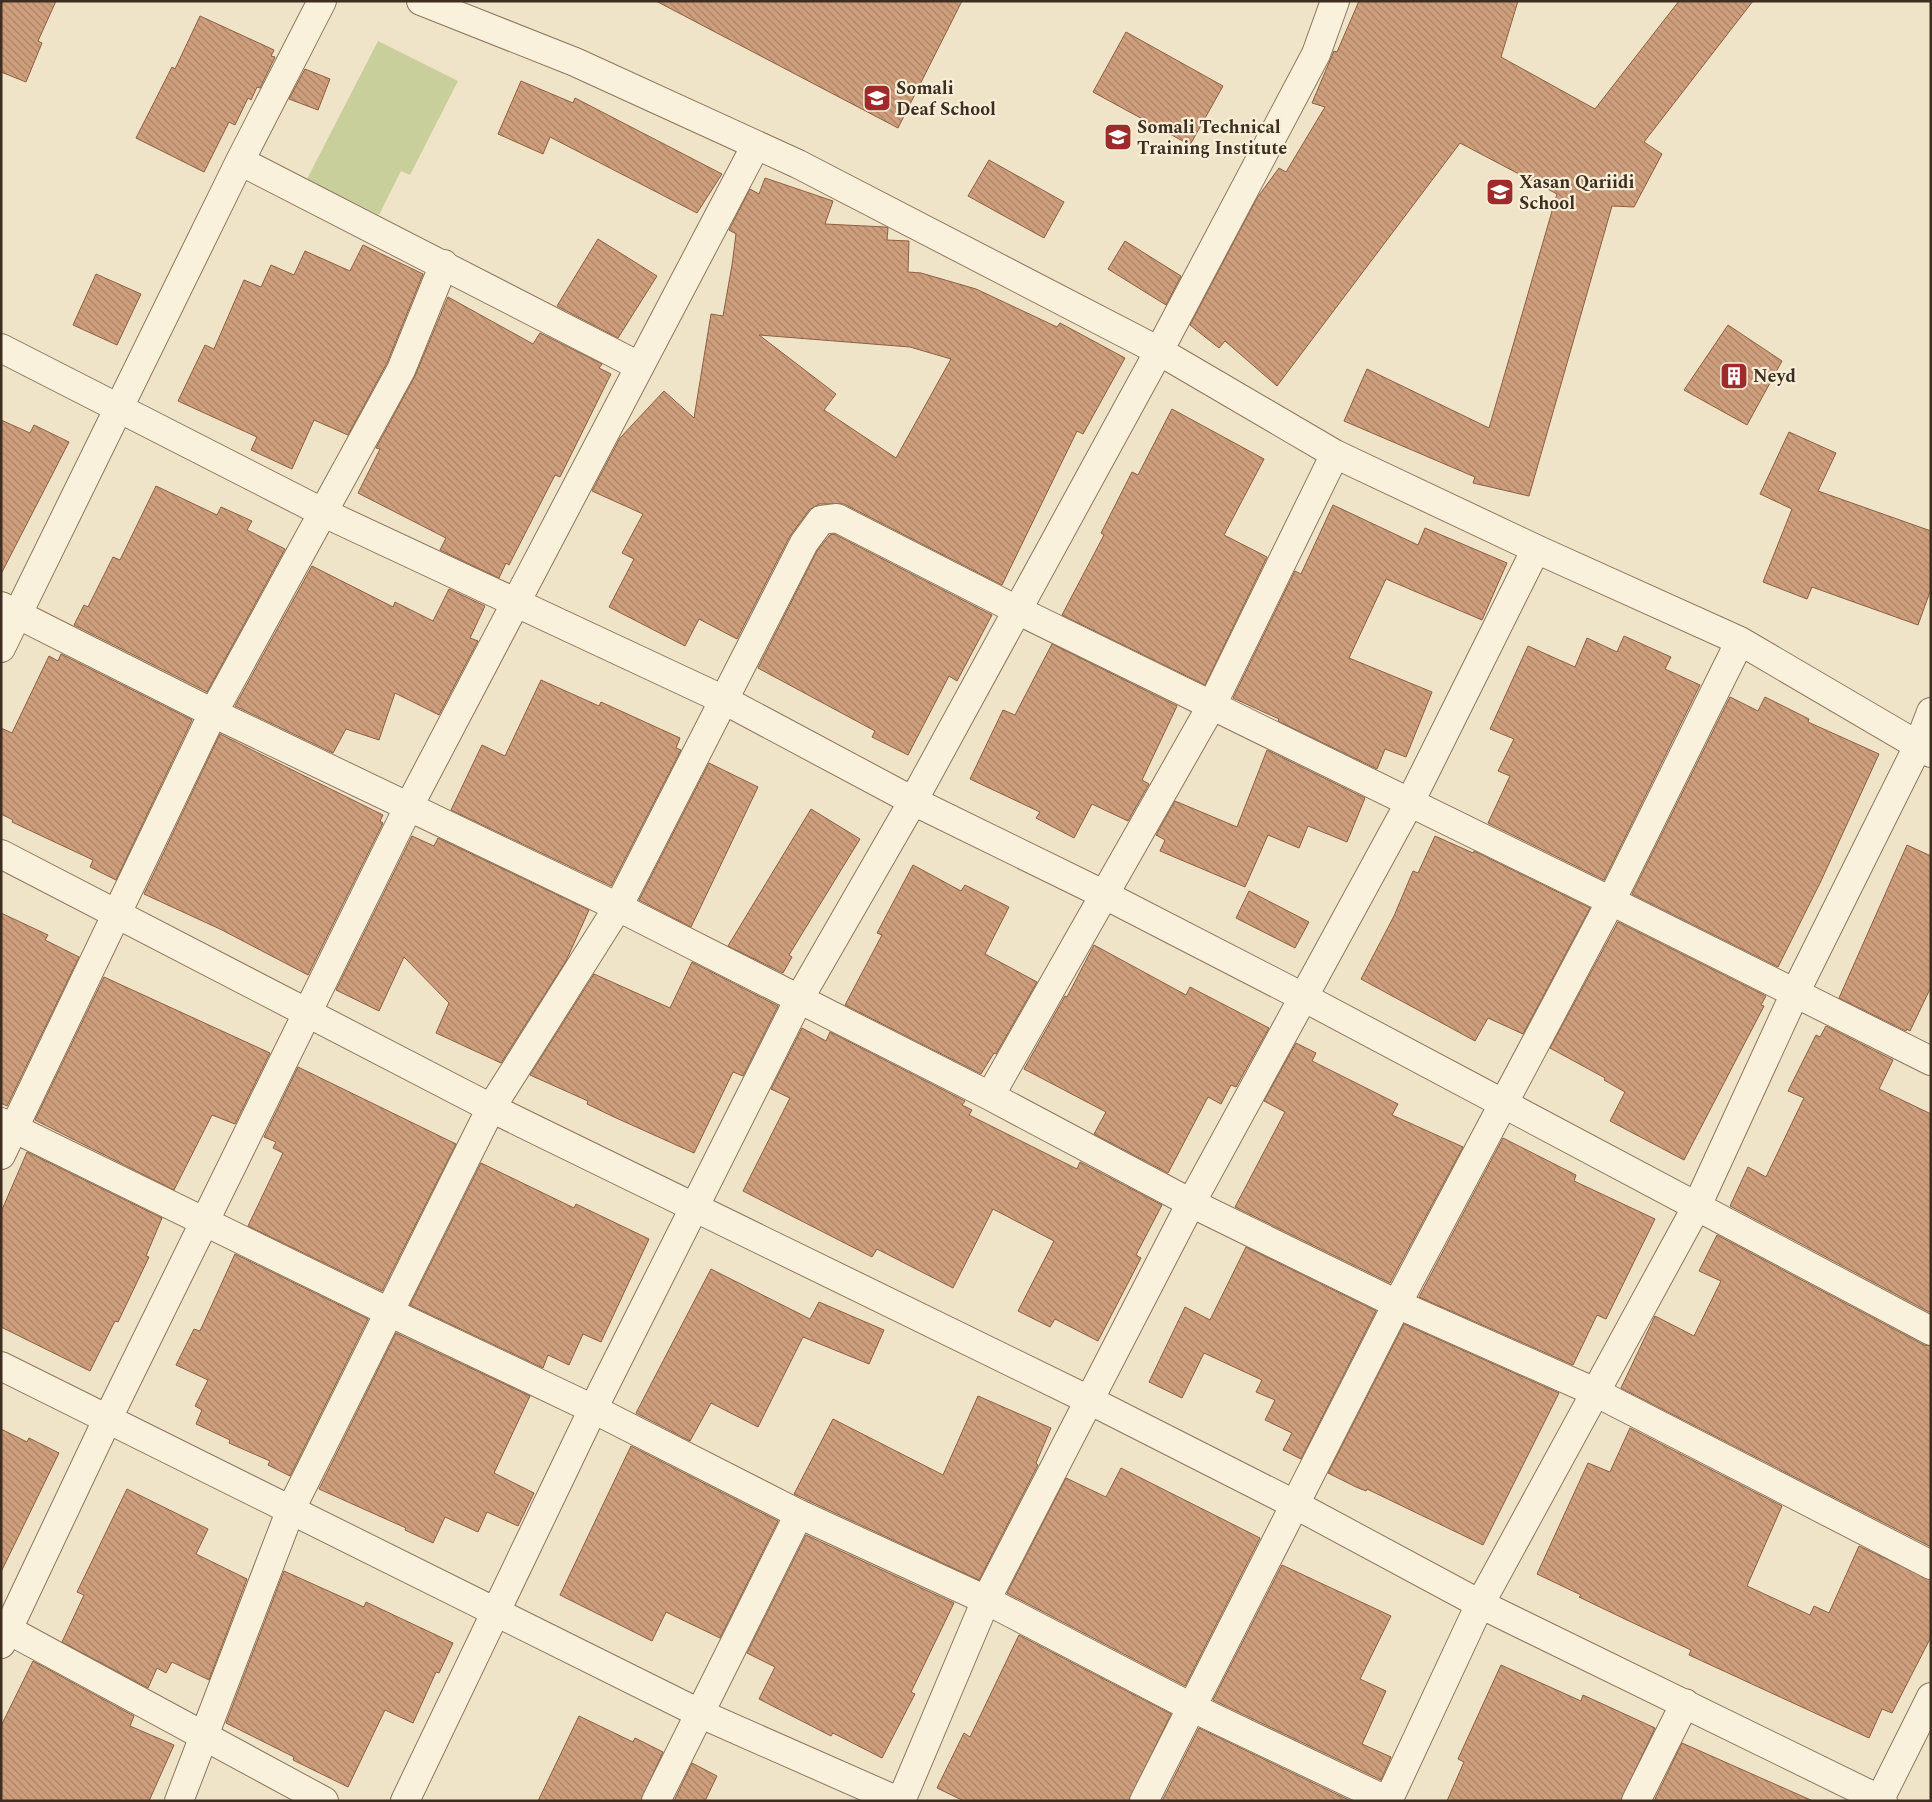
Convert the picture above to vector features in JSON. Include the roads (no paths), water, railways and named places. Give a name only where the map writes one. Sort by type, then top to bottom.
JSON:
[{"type":"street","points":[[1,648],[10,610],[120,410],[240,161],[322,1]]},
{"type":"street","points":[[421,1],[575,62],[798,164],[1159,352],[1335,454],[1536,549],[1740,641],[1924,750]]},
{"type":"street","points":[[405,1801],[594,1409],[799,999],[913,801],[1159,352],[1316,54],[1335,1]]},
{"type":"street","points":[[324,1801],[204,1736],[4,1633],[408,808],[517,604],[639,366],[756,145]]},
{"type":"street","points":[[240,161],[444,264],[639,366]]},
{"type":"street","points":[[1,1155],[8,1126],[117,914],[213,713],[401,370],[444,264]]},
{"type":"street","points":[[1,348],[324,513],[722,699],[913,801],[1104,895],[1304,997],[1931,1331]]},
{"type":"street","points":[[990,1096],[1212,705],[1335,454]]},
{"type":"street","points":[[179,1801],[292,1509],[391,1313],[491,1108],[618,907],[722,699],[804,543],[821,520],[837,518],[1017,610],[1611,901],[1931,1061]]},
{"type":"street","points":[[1,1366],[701,1714],[899,1801],[986,1600],[1191,1203],[1410,802],[1536,549]]},
{"type":"street","points":[[10,610],[213,713],[618,907],[990,1096],[1191,1203],[1398,1304],[1595,1392],[1931,1565]]},
{"type":"street","points":[[1144,1801],[1398,1304],[1611,901],[1740,641]]},
{"type":"street","points":[[8,1126],[391,1313],[594,1409],[799,1514],[986,1600],[1191,1707],[1388,1801],[1480,1604],[1697,1206],[1795,993],[1924,750],[1931,712]]},
{"type":"street","points":[[1,854],[491,1108],[1089,1400],[1296,1505],[1480,1604],[1881,1800],[1931,1697]]},
{"type":"street","points":[[656,1801],[799,1514]]},
{"type":"street","points":[[1636,1801],[1685,1704]]},
{"type":"place","name":"Somali Deaf School","points":[[877,98]]},
{"type":"place","name":"Somali Technical Training Institute","points":[[1118,137]]},
{"type":"place","name":"Xasan Qariidi School","points":[[1500,192]]},
{"type":"place","name":"Neyd","points":[[1734,376]]}]
